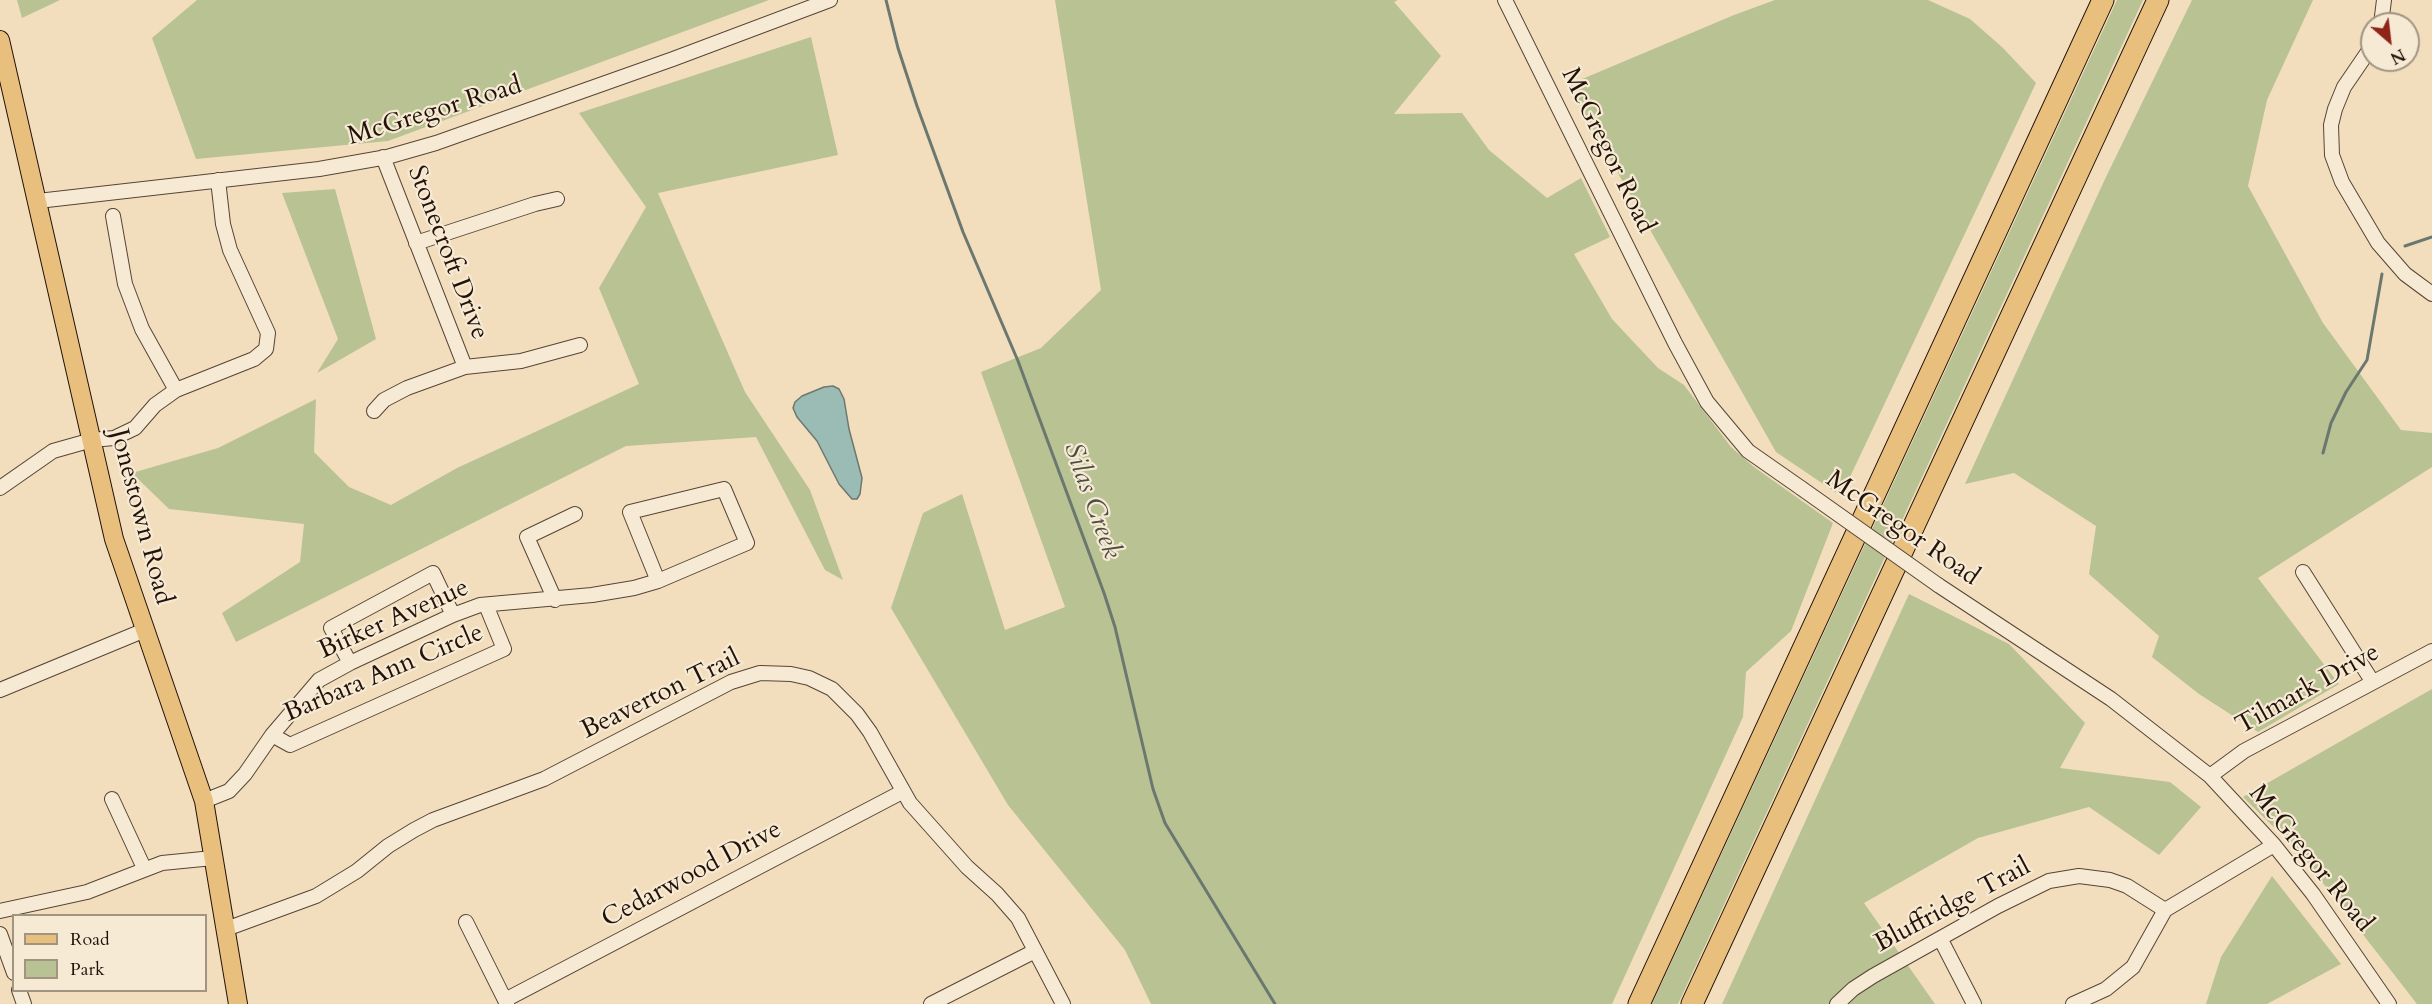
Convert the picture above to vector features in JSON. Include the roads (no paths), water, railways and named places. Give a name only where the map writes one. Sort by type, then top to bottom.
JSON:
[{"type":"highway","points":[[1639,1004],[2103,0]]},
{"type":"highway","points":[[1692,1004],[2158,0]]},
{"type":"main road","name":"Jonestown Road","points":[[0,40],[114,539],[204,801],[238,1004]]},
{"type":"street","name":"McGregor Road","points":[[38,201],[319,169],[383,157],[436,142],[549,103],[830,0]]},
{"type":"street","name":"McGregor Road","points":[[1505,0],[1674,343],[1707,402],[1748,451],[1938,585],[2111,699],[2210,776],[2274,844],[2316,898],[2389,1004]]},
{"type":"street","points":[[2360,64],[2344,87],[2335,109],[2331,125],[2332,154],[2342,182],[2378,243],[2405,274],[2432,294]]},
{"type":"street","name":"Stonecroft Drive","points":[[383,157],[465,367]]},
{"type":"street","points":[[0,488],[54,451],[92,440],[114,438],[135,428],[155,405],[176,390],[254,358],[266,349],[268,333],[230,250],[218,180]]},
{"type":"street","points":[[416,243],[556,199]]},
{"type":"street","points":[[113,216],[125,284],[142,329],[176,390]]},
{"type":"street","points":[[374,411],[384,400],[407,388],[465,367],[521,361],[580,345]]},
{"type":"street","name":"Birker Avenue","points":[[204,801],[229,791],[245,774],[272,735],[319,681],[350,663],[453,615],[486,605],[555,600],[634,588],[657,581],[747,543],[724,489],[630,512],[657,581]]},
{"type":"street","points":[[555,600],[526,537],[575,514]]},
{"type":"street","points":[[2302,572],[2372,681]]},
{"type":"street","points":[[350,663],[331,628],[433,573],[453,615]]},
{"type":"street","name":"Barbara Ann Circle","points":[[272,735],[290,745],[504,649],[486,605]]},
{"type":"street","points":[[0,690],[145,630]]},
{"type":"street","name":"Tilmark Drive","points":[[2210,776],[2244,752],[2372,681],[2432,651]]},
{"type":"street","name":"Beaverton Trail","points":[[226,929],[316,896],[357,871],[388,846],[433,820],[544,779],[731,682],[760,673],[800,676],[832,689],[870,732],[902,792],[967,867],[997,894],[1018,918],[1063,1004]]},
{"type":"street","name":"Cedarwood Drive","points":[[506,1002],[902,792]]},
{"type":"street","points":[[112,799],[144,868]]},
{"type":"street","points":[[2073,1004],[2106,989],[2133,967],[2164,910],[2274,844]]},
{"type":"street","points":[[0,911],[87,892],[144,868],[169,862],[213,858]]},
{"type":"street","name":"Bluffridge Trail","points":[[1837,1004],[1863,982],[2029,890],[2067,877],[2086,876],[2110,880],[2132,889],[2164,910]]},
{"type":"street","points":[[466,922],[506,1002]]},
{"type":"street","points":[[0,933],[12,968]]},
{"type":"street","points":[[1941,940],[1974,1004]]},
{"type":"street","points":[[931,1004],[1035,951]]},
{"type":"water","points":[[833,386],[839,389],[844,399],[862,478],[857,499],[852,499],[839,484],[817,441],[797,417],[793,408],[795,402],[802,396],[824,387]]},
{"type":"waterway","name":"Silas Creek","points":[[886,0],[898,48],[917,106],[963,232],[1018,361],[1104,593],[1115,627],[1153,789],[1165,823],[1275,1004]]},
{"type":"waterway","points":[[2405,246],[2432,237]]},
{"type":"waterway","points":[[2323,453],[2331,423],[2346,392],[2367,360],[2382,274]]}]
